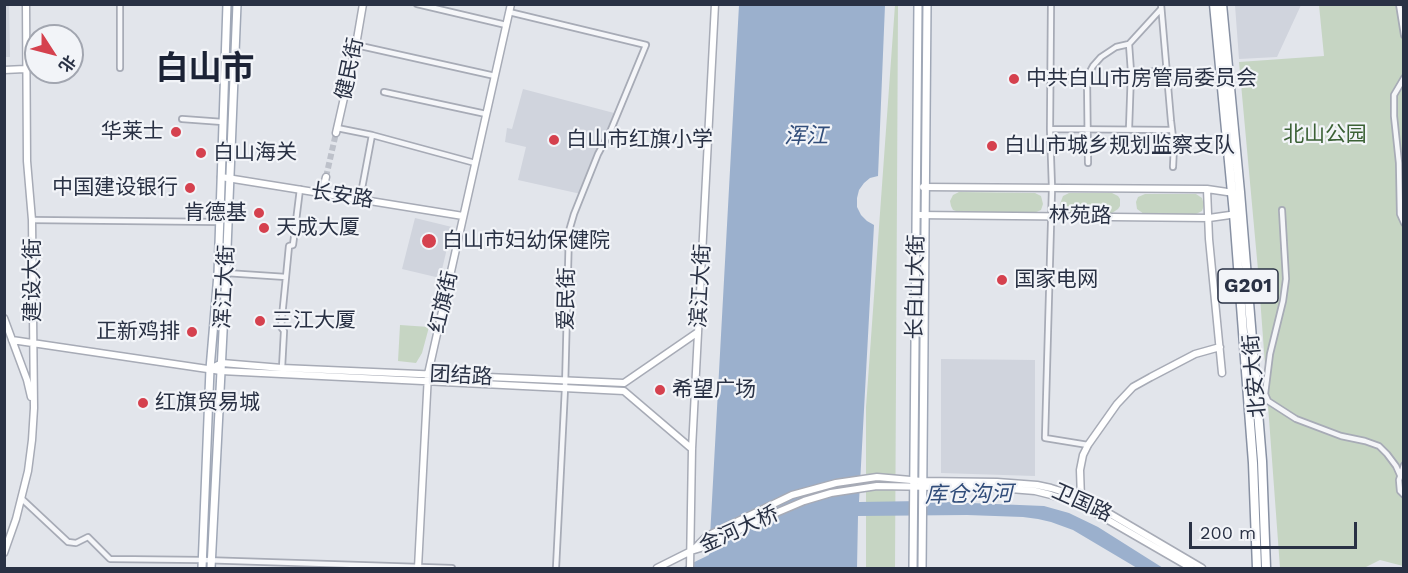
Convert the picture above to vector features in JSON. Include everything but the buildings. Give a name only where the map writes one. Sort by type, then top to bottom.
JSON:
[{"type":"highway","name":"北安大街","points":[[1214,4],[1236,193],[1262,461],[1266,568]]},
{"type":"highway","name":"北安大街","points":[[1222,4],[1236,193]]},
{"type":"highway","name":"北安大街","points":[[1238,214],[1257,568]]},
{"type":"main road","name":"浑江大街","points":[[202,568],[210,369],[218,274],[227,4]]},
{"type":"main road","name":"浑江大街","points":[[211,565],[237,4]]},
{"type":"main road","name":"长白山大街","points":[[918,4],[922,187]]},
{"type":"main road","name":"长白山大街","points":[[921,568],[918,516],[913,484],[927,4]]},
{"type":"main road","name":"长白山大街","points":[[913,568],[918,516],[922,501],[921,215]]},
{"type":"street","name":"建设大街","points":[[26,4],[26,24]]},
{"type":"street","points":[[120,4],[120,68]]},
{"type":"street","name":"健民街","points":[[337,131],[363,4]]},
{"type":"street","points":[[417,4],[506,25]]},
{"type":"street","name":"红旗街","points":[[418,568],[428,378],[511,4]]},
{"type":"street","name":"滨江大街","points":[[690,565],[692,449],[716,4]]},
{"type":"street","points":[[1051,4],[1052,188],[1045,438],[1088,445]]},
{"type":"street","points":[[1399,4],[1404,35]]},
{"type":"street","points":[[1088,163],[1087,77],[1101,57],[1116,47],[1129,44],[1161,7]]},
{"type":"street","points":[[1161,7],[1174,146],[1173,167]]},
{"type":"street","name":"爱民街","points":[[509,12],[646,45],[610,132],[598,154],[569,231],[565,385],[556,568]]},
{"type":"street","points":[[1129,44],[1131,72],[1129,129]]},
{"type":"street","points":[[356,45],[495,76]]},
{"type":"street","points":[[4,70],[24,69]]},
{"type":"street","points":[[1131,72],[1167,71]]},
{"type":"street","points":[[1051,78],[1087,77]]},
{"type":"street","points":[[1404,78],[1394,95],[1394,116],[1399,163],[1400,214],[1404,223]]},
{"type":"street","name":"建设大街","points":[[4,553],[22,498],[32,440],[34,408],[32,220],[27,161],[26,84]]},
{"type":"street","points":[[384,92],[486,114]]},
{"type":"street","points":[[182,119],[223,122]]},
{"type":"street","points":[[1050,129],[1172,130]]},
{"type":"street","points":[[337,131],[372,135],[475,163]]},
{"type":"street","points":[[360,199],[372,135]]},
{"type":"street","name":"长安路","points":[[221,177],[463,216]]},
{"type":"street","points":[[322,193],[326,177]]},
{"type":"street","name":"林苑路","points":[[922,187],[1207,189],[1236,193]]},
{"type":"street","points":[[282,368],[284,331],[281,327],[289,246],[293,246],[300,189]]},
{"type":"street","points":[[1207,189],[1209,239],[1222,373]]},
{"type":"street","points":[[1282,210],[1286,279],[1265,394],[1268,401],[1296,419],[1326,431],[1379,446],[1396,465],[1400,475]]},
{"type":"street","name":"林苑路","points":[[921,215],[1209,218],[1238,214]]},
{"type":"street","points":[[32,220],[219,222]]},
{"type":"street","points":[[226,273],[286,277]]},
{"type":"street","points":[[4,318],[27,380],[34,408]]},
{"type":"street","points":[[692,449],[624,391],[624,383],[698,332]]},
{"type":"street","name":"团结路","points":[[12,340],[210,369],[221,367],[282,368],[428,378]]},
{"type":"street","points":[[1081,501],[1080,470],[1083,455],[1117,404],[1133,387],[1165,369],[1195,354],[1220,347]]},
{"type":"street","name":"团结路","points":[[221,367],[565,385],[624,391]]},
{"type":"street","name":"团结路","points":[[565,385],[624,383]]},
{"type":"street","points":[[1404,465],[1400,475],[1400,491],[1404,495]]},
{"type":"street","name":"卫国路","points":[[877,477],[913,484]]},
{"type":"street","name":"金河大桥","points":[[691,551],[707,536],[792,495],[836,483],[877,477]]},
{"type":"street","name":"卫国路","points":[[877,486],[922,484],[1018,489],[1081,501],[1202,568]]},
{"type":"street","name":"金河大桥","points":[[691,551],[804,501],[831,493],[877,486]]},
{"type":"street","points":[[22,498],[68,542],[76,543],[88,537],[110,559],[202,560],[211,565],[452,568]]},
{"type":"street","name":"卫国路","points":[[1081,501],[1191,568]]},
{"type":"street","points":[[657,568],[691,551]]},
{"type":"shaded area","points":[[4,5],[9,5],[10,57],[5,57]]},
{"type":"shaded area","points":[[1235,5],[1301,5],[1277,57],[1239,59]]},
{"type":"shaded area","name":"白山市红旗小学","points":[[523,89],[614,113],[581,194],[518,180],[526,147],[505,142],[507,128],[512,129]]},
{"type":"shaded area","name":"白山市妇幼保健院","points":[[415,218],[452,227],[440,278],[402,269]]},
{"type":"shaded area","points":[[941,359],[1035,360],[1035,476],[941,473]]},
{"type":"green space","points":[[895,5],[898,5],[895,568],[866,568],[866,407]]},
{"type":"green space","name":"北山公园","points":[[1319,5],[1403,5],[1403,566],[1380,560],[1364,568],[1280,568],[1258,270],[1239,62],[1324,56]]},
{"type":"green space","points":[[959,192],[1035,193],[1041,196],[1043,204],[1041,210],[1034,213],[959,212],[953,210],[950,201],[953,195]]},
{"type":"green space","points":[[1069,193],[1112,193],[1120,199],[1120,206],[1112,213],[1069,213],[1063,211],[1060,204],[1063,196]]},
{"type":"green space","points":[[1145,194],[1196,194],[1202,198],[1204,205],[1202,211],[1196,214],[1144,214],[1137,209],[1136,202],[1138,197]]},
{"type":"green space","points":[[400,325],[429,327],[422,353],[416,363],[398,361]]},
{"type":"water","name":"浑江","points":[[739,5],[885,5],[878,176],[864,183],[857,198],[857,207],[861,215],[874,225],[859,502],[922,501],[1044,506],[1069,513],[1098,527],[1163,568],[1137,568],[1073,530],[1051,522],[1023,517],[967,515],[858,516],[857,568],[682,568],[709,555]]},
{"type":"tunnel","points":[[326,177],[336,133]]},
{"type":"place","name":"中共白山市房管局委员会","points":[[1014,79]]},
{"type":"place","name":"华莱士","points":[[176,132]]},
{"type":"place","name":"白山市红旗小学","points":[[554,140]]},
{"type":"place","name":"白山市城乡规划监察支队","points":[[992,146]]},
{"type":"place","name":"白山海关","points":[[201,153]]},
{"type":"place","name":"中国建设银行","points":[[190,188]]},
{"type":"place","name":"肯德基","points":[[259,213]]},
{"type":"place","name":"天成大厦","points":[[264,228]]},
{"type":"place","name":"白山市妇幼保健院","points":[[429,241]]},
{"type":"place","name":"国家电网","points":[[1002,280]]},
{"type":"place","name":"三江大厦","points":[[260,321]]},
{"type":"place","name":"正新鸡排","points":[[192,332]]},
{"type":"place","name":"希望广场","points":[[660,390]]},
{"type":"place","name":"红旗贸易城","points":[[143,403]]},
{"type":"district","name":"白山市","points":[[205,69]]},
{"type":"water label","name":"库仓沟河","points":[[969,495]]}]
